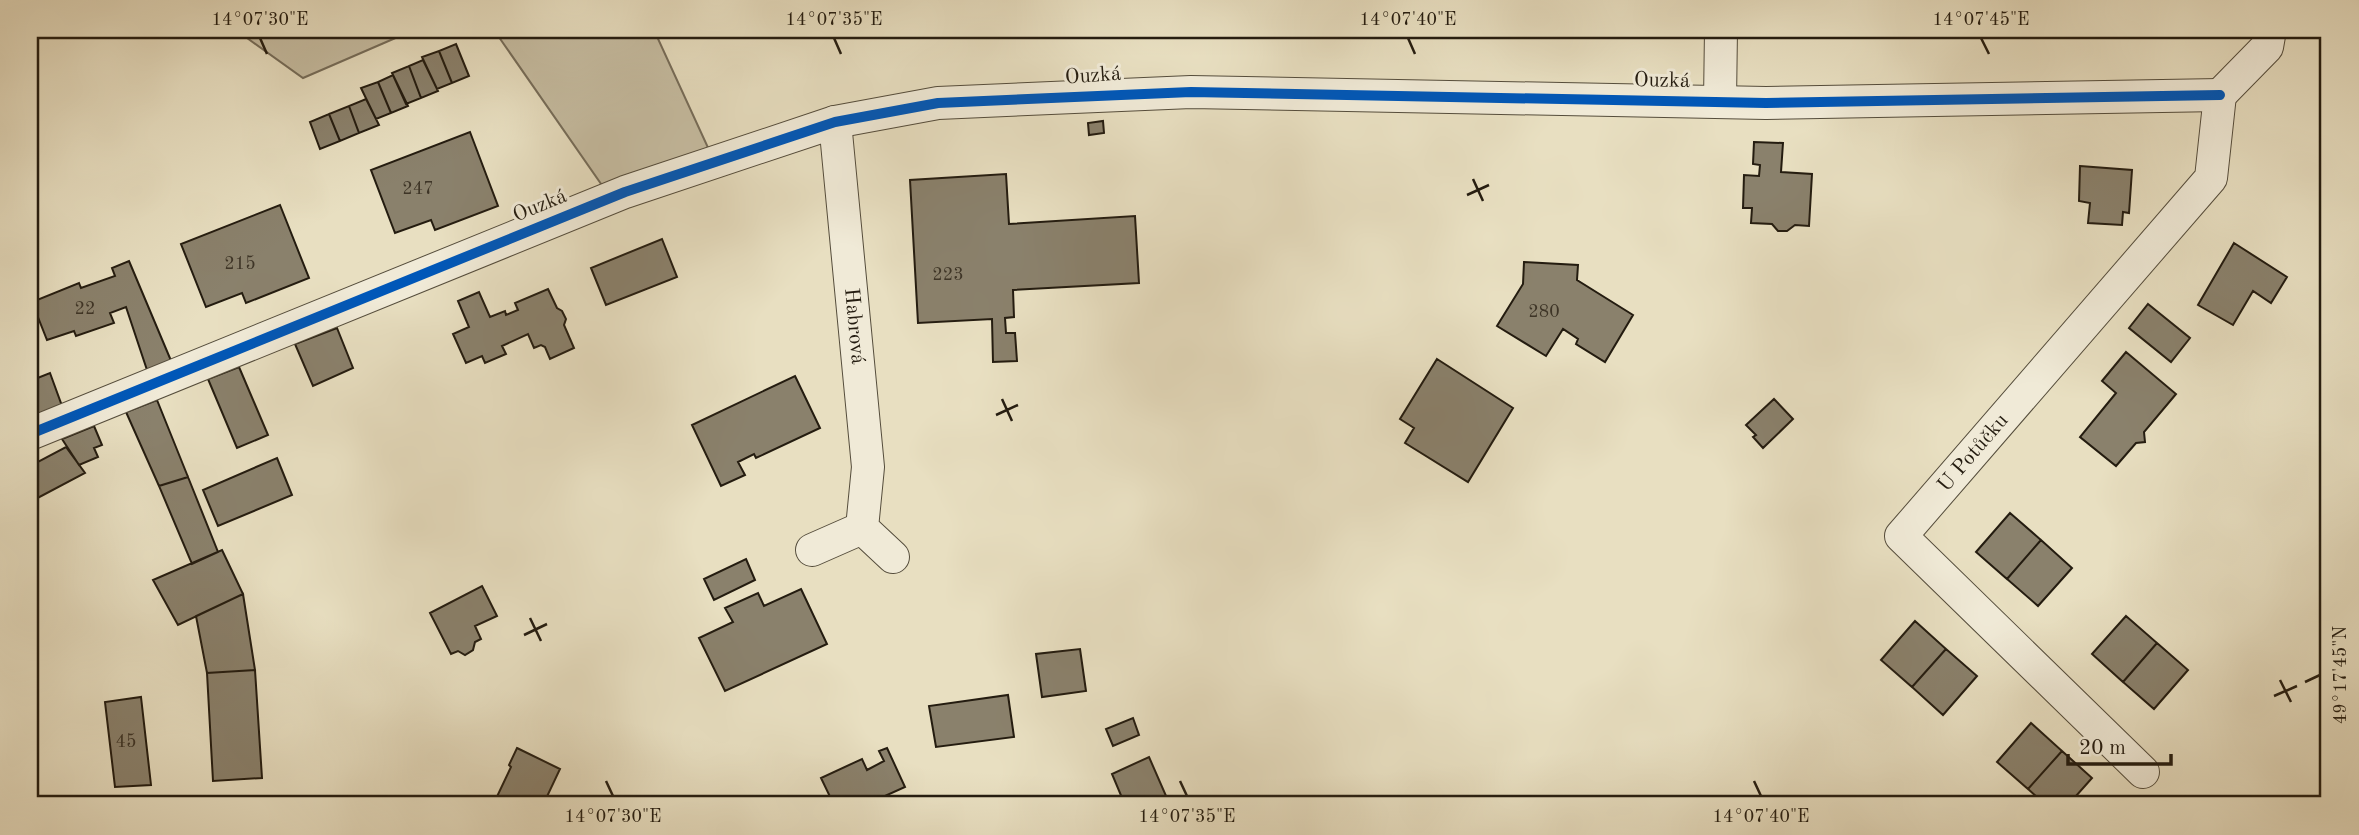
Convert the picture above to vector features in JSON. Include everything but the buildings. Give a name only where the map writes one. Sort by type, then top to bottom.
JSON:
[{"type":"street","points":[[1720,101],[1721,30]]},
{"type":"street","points":[[2220,95],[2267,47],[2270,30]]},
{"type":"street","name":"Ouzká","points":[[30,434],[625,192],[835,122],[938,103],[1149,92],[1766,103],[2220,95]]},
{"type":"street","name":"U Potůčku","points":[[2143,772],[1901,536],[2211,178],[2220,95]]},
{"type":"street","name":"Habrová","points":[[835,122],[868,467],[862,528]]},
{"type":"street","points":[[812,550],[862,528],[893,557]]},
{"type":"shaded area","points":[[239,30],[414,30],[303,78]]},
{"type":"shaded area","points":[[494,30],[654,30],[710,152],[606,191]]},
{"type":"cycle path","points":[[30,434],[625,192],[835,122],[938,103],[1191,92],[1766,103],[2220,95]]}]
